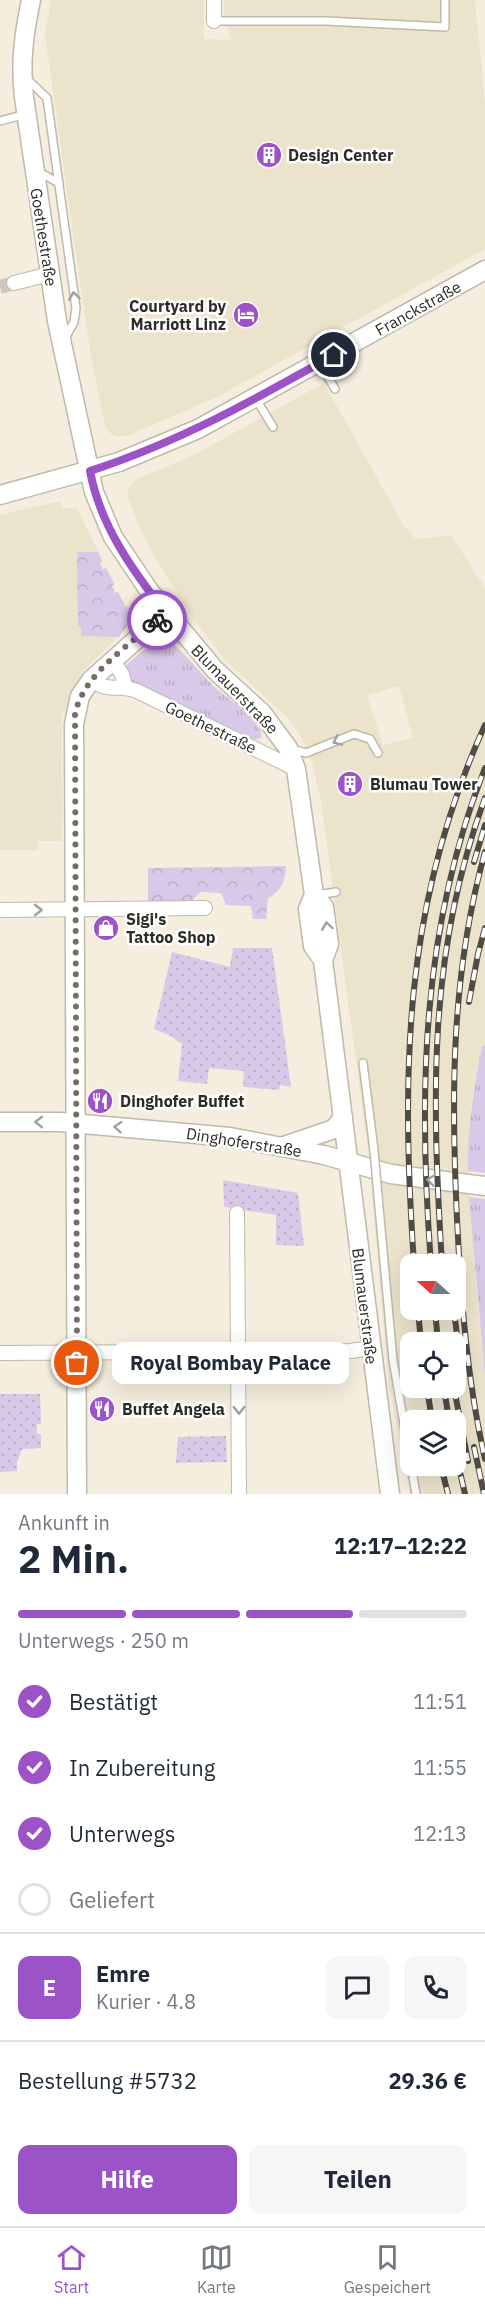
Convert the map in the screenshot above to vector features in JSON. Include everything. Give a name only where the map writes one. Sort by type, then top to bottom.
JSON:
[{"type":"main road","name":"Goethestraße","points":[[31,0],[22,47],[21,74],[26,114],[62,343],[90,471]]},
{"type":"main road","name":"Franckstraße","points":[[0,495],[125,460],[198,429],[256,399],[485,270]]},
{"type":"main road","name":"Blumauerstraße","points":[[90,471],[94,492],[113,537],[150,592],[215,670],[262,713],[288,748],[296,769],[314,895],[324,907],[329,944],[323,960],[390,1494]]},
{"type":"main road","points":[[77,1494],[75,724],[80,696],[91,680],[166,613]]},
{"type":"main road","points":[[284,1146],[334,1129],[343,1118]]},
{"type":"main road","name":"Dinghoferstraße","points":[[0,1122],[77,1123],[198,1133],[284,1146],[391,1174],[485,1186]]},
{"type":"street","points":[[214,0],[214,21]]},
{"type":"street","points":[[14,283],[50,274]]},
{"type":"street","points":[[112,660],[122,674],[119,688]]},
{"type":"street","name":"Goethestraße","points":[[91,680],[100,686],[119,688],[296,769]]},
{"type":"street","points":[[0,910],[205,909]]},
{"type":"street","points":[[237,1213],[240,1494]]},
{"type":"street","points":[[0,1353],[350,1351],[370,1348]]},
{"type":"lane","points":[[214,21],[326,21],[445,27],[445,0]]},
{"type":"lane","points":[[21,74],[47,98],[76,308],[74,322],[62,343]]},
{"type":"lane","points":[[0,121],[26,114]]},
{"type":"lane","points":[[34,170],[59,183]]},
{"type":"lane","points":[[46,249],[67,245]]},
{"type":"lane","points":[[320,363],[335,390]]},
{"type":"lane","points":[[256,399],[273,427]]},
{"type":"lane","points":[[288,748],[306,753],[354,734],[370,740],[378,753]]},
{"type":"lane","points":[[314,895],[336,892]]},
{"type":"lane","points":[[363,1063],[374,1150],[393,1360],[416,1494]]},
{"type":"shaded area","points":[[51,0],[204,0],[204,39],[231,40],[224,11],[224,0],[475,0],[485,102],[485,249],[217,397],[127,436],[112,435],[105,426],[91,357],[73,234],[45,34]]},
{"type":"shaded area","points":[[324,383],[404,526],[416,539],[451,535],[485,588],[485,1046],[482,1047],[472,1098],[468,1160],[485,1377],[485,1494],[410,1494],[406,1476],[466,1476],[466,1410],[400,1410],[400,1443],[389,1386],[368,1149],[321,801],[312,762],[290,720],[226,661],[190,614],[150,550],[127,497],[129,487],[135,480],[196,454]],"holes":[[[399,686],[413,738],[383,745],[367,695]]]},
{"type":"shaded area","points":[[61,501],[61,508],[77,508],[103,561],[100,563],[103,569],[106,568],[115,584],[112,586],[116,593],[118,592],[129,608],[129,620],[125,630],[84,670],[72,690],[66,713],[62,713],[62,841],[38,841],[38,850],[0,850],[0,515]]},
{"type":"green space","points":[[77,552],[98,552],[103,570],[106,568],[114,584],[112,586],[115,593],[118,592],[125,606],[129,608],[127,625],[119,637],[81,636],[81,627],[78,626]]},
{"type":"green space","points":[[163,638],[175,646],[211,683],[251,718],[261,732],[261,738],[253,740],[131,681],[126,670],[127,664],[156,640]]},
{"type":"green space","points":[[286,866],[282,885],[268,898],[266,919],[253,919],[251,906],[226,905],[221,893],[201,892],[188,904],[148,905],[148,868]]},
{"type":"green space","points":[[233,948],[272,948],[291,1087],[280,1085],[279,1090],[243,1087],[244,1071],[209,1068],[207,1084],[178,1081],[182,1044],[171,1036],[154,1029],[172,952],[230,967]]},
{"type":"green space","points":[[482,1046],[485,1046],[485,1173],[468,1171],[472,1108]]},
{"type":"green space","points":[[223,1180],[298,1193],[304,1246],[276,1245],[276,1215],[224,1207]]},
{"type":"green space","points":[[469,1197],[485,1199],[485,1377]]},
{"type":"green space","points":[[0,1394],[40,1394],[41,1424],[37,1424],[37,1434],[41,1434],[41,1448],[22,1449],[17,1462],[17,1471],[0,1472]]},
{"type":"green space","points":[[226,1436],[227,1462],[176,1463],[178,1437]]},
{"type":"tunnel","points":[[0,287],[14,283]]},
{"type":"railway","points":[[413,1254],[408,1124],[409,1057],[414,990],[423,924],[437,858],[458,792],[485,725]]},
{"type":"railway","points":[[430,1254],[425,1137],[425,1075],[429,1013],[436,951],[448,890],[464,829],[485,768]]},
{"type":"railway","points":[[442,1254],[436,1144],[436,1086],[443,971],[452,914],[466,856],[485,798]]},
{"type":"railway","points":[[474,862],[485,825]]},
{"type":"railway","points":[[485,852],[465,944],[454,1080],[457,1219],[463,1309],[469,1369],[485,1459]]},
{"type":"railway","points":[[469,1002],[485,928]]},
{"type":"railway","points":[[419,1320],[420,1332]]},
{"type":"railway","points":[[436,1320],[437,1332]]},
{"type":"railway","points":[[455,1320],[457,1332]]},
{"type":"railway","points":[[429,1398],[430,1410]]},
{"type":"railway","points":[[446,1398],[447,1410]]},
{"type":"railway","points":[[456,1398],[468,1461]]},
{"type":"railway","points":[[474,1447],[484,1494]]},
{"type":"railway","points":[[444,1476],[448,1494]]},
{"type":"railway","points":[[461,1476],[465,1494]]},
{"type":"way so far","points":[[77,1363],[75,714],[80,696],[91,680],[157,620]]},
{"type":"place","name":"Design Center","points":[[269,155]]},
{"type":"place","name":"Courtyard by Marriott Linz","points":[[246,315]]},
{"type":"place","name":"Blumau Tower","points":[[350,784]]},
{"type":"place","name":"Sigi's Tattoo Shop","points":[[106,928]]},
{"type":"place","name":"Dinghofer Buffet","points":[[100,1101]]},
{"type":"place","name":"Royal Bombay Palace","points":[[77,1363]]},
{"type":"place","name":"Buffet Angela","points":[[102,1409]]},
{"type":"route","points":[[157,620],[166,613],[113,537],[94,492],[90,471],[125,460],[198,429],[334,355]]}]
